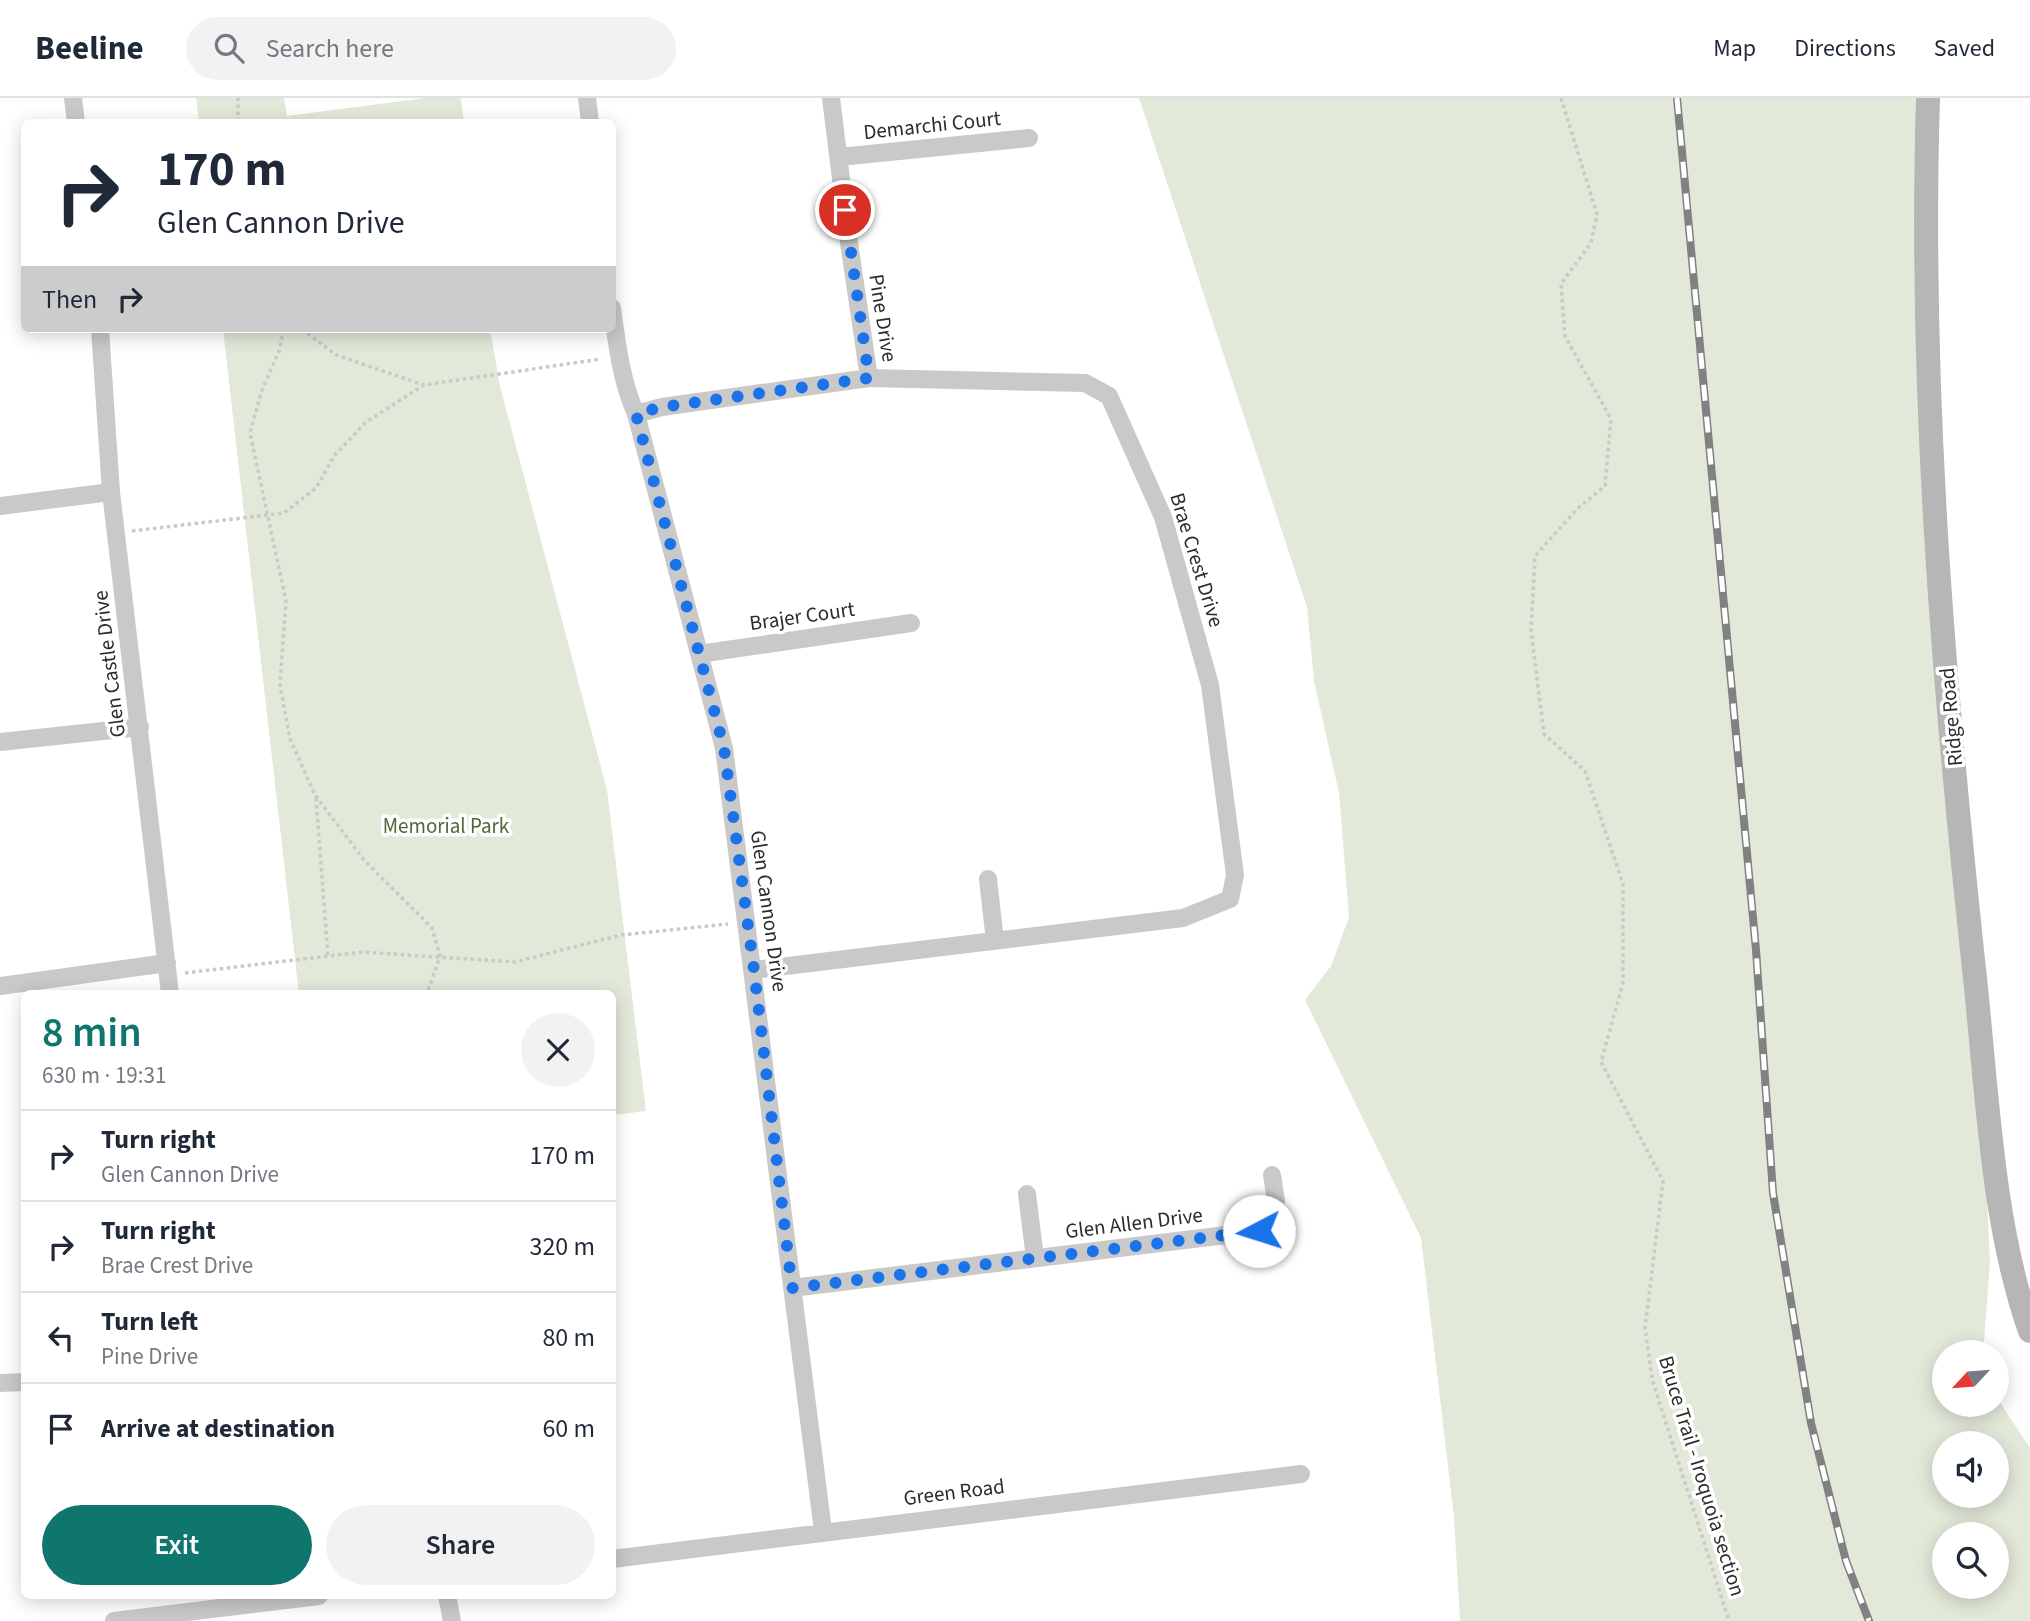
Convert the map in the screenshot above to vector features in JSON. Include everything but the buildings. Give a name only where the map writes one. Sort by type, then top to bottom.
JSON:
[{"type":"main road","name":"Ridge Road","points":[[1928,98],[1925,206],[1927,371],[1960,829],[1997,1176],[2011,1262],[2030,1331]]},
{"type":"street","points":[[73,98],[76,119]]},
{"type":"street","points":[[586,98],[590,119]]},
{"type":"street","name":"Pine Drive","points":[[831,98],[869,378]]},
{"type":"street","name":"Demarchi Court","points":[[839,157],[1029,138]]},
{"type":"street","name":"Glen Castle Drive","points":[[100,333],[111,492],[170,990]]},
{"type":"street","name":"Glen Cannon Drive","points":[[616,333],[628,396],[636,414],[724,748],[823,1531]]},
{"type":"street","name":"Brae Crest Drive","points":[[636,414],[662,407],[869,378],[1085,383],[1110,396],[1163,517],[1210,685],[1235,876],[1230,899],[1183,918],[754,970]]},
{"type":"street","points":[[0,506],[111,492]]},
{"type":"street","name":"Brajer Court","points":[[699,654],[911,623]]},
{"type":"street","points":[[0,742],[140,727]]},
{"type":"street","points":[[988,879],[995,941]]},
{"type":"street","points":[[0,986],[167,969]]},
{"type":"street","name":"Glen Allen Drive","points":[[792,1288],[1259,1231],[1273,1215],[1276,1201],[1272,1175]]},
{"type":"street","points":[[1027,1194],[1035,1258]]},
{"type":"street","points":[[0,1383],[21,1382]]},
{"type":"street","name":"Green Road","points":[[616,1558],[1301,1474]]},
{"type":"street","points":[[114,1621],[264,1599]]},
{"type":"street","points":[[448,1599],[452,1621]]},
{"type":"path","points":[[238,98],[238,119]]},
{"type":"path","name":"Bruce Trail - Iroquoia section","points":[[1561,98],[1597,214],[1591,243],[1561,284],[1565,336],[1611,419],[1605,486],[1577,509],[1535,556],[1531,631],[1544,734],[1585,771],[1623,884],[1623,982],[1601,1062],[1663,1181],[1645,1328],[1652,1380],[1729,1621]]},
{"type":"path","points":[[282,333],[280,349],[261,390],[250,433],[286,601],[281,685],[290,738],[315,795],[364,860],[432,928],[440,956],[428,990]]},
{"type":"path","points":[[307,333],[336,355],[424,385]]},
{"type":"path","points":[[116,533],[284,513],[316,488],[334,456],[366,422],[424,385],[619,356]]},
{"type":"path","points":[[315,795],[328,957]]},
{"type":"path","points":[[167,969],[362,952],[515,962],[621,935],[747,922]]},
{"type":"green space","points":[[196,98],[284,98],[287,116],[425,98],[461,98],[464,119],[199,119]]},
{"type":"green space","points":[[1139,98],[1927,98],[1938,559],[1980,1049],[1990,1263],[1984,1340],[1932,1340],[1932,1418],[2009,1416],[2030,1448],[2030,1621],[1460,1621],[1454,1517],[1421,1238],[1305,1000],[1331,966],[1349,917],[1339,793],[1314,681],[1307,607]]},
{"type":"green space","name":"Memorial Park","points":[[223,333],[491,333],[500,386],[607,790],[646,1111],[616,1115],[616,990],[299,990]]},
{"type":"railway","points":[[1677,98],[1756,950],[1773,1193],[1811,1423],[1846,1561],[1869,1621]]},
{"type":"route","points":[[845,210],[869,378],[662,407],[636,414],[724,748],[792,1288],[1259,1231]]}]
